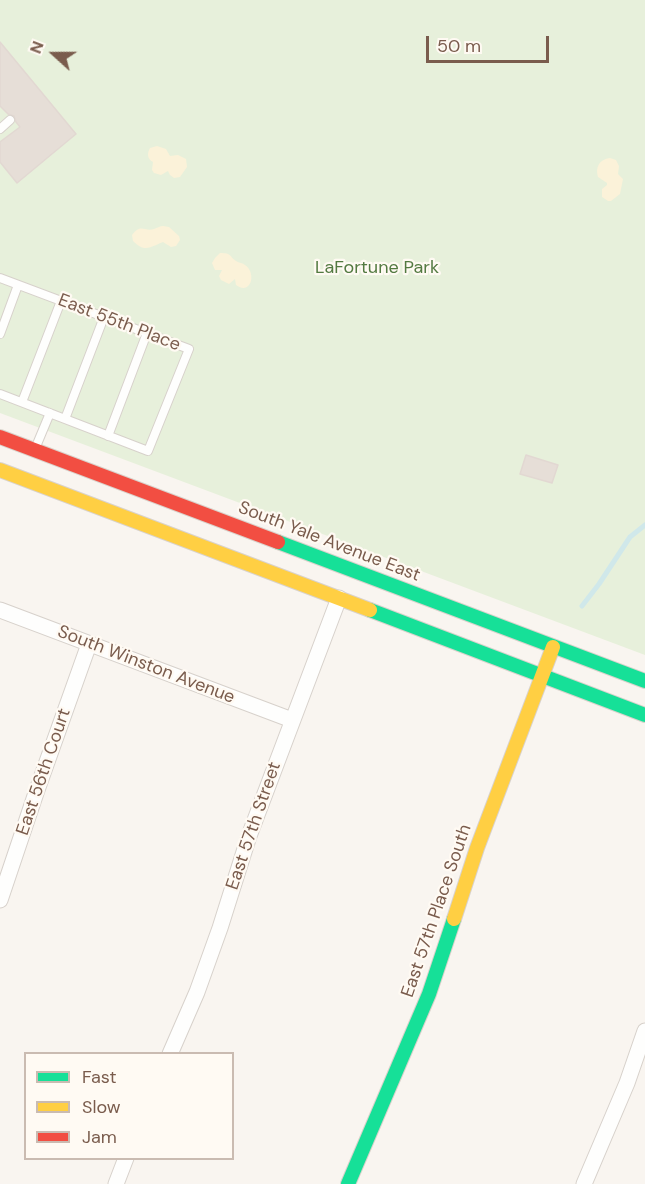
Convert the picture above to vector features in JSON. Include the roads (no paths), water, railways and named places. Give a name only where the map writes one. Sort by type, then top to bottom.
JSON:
[{"type":"main road","name":"South Yale Avenue East","points":[[0,437],[645,681]]},
{"type":"main road","points":[[0,470],[645,714]]},
{"type":"main road","name":"East 57th Place South","points":[[348,1184],[429,994],[477,848],[553,647]]},
{"type":"street","name":"East 57th Street","points":[[170,1052],[197,992],[249,836],[339,598]]},
{"type":"street","name":"South Winston Avenue","points":[[0,610],[292,720]]},
{"type":"street","name":"East 56th Court","points":[[0,900],[89,644]]},
{"type":"street","points":[[584,1184],[627,1083],[645,1031]]},
{"type":"street","points":[[117,1184],[125,1160]]},
{"type":"lane","points":[[0,129],[10,120]]},
{"type":"lane","name":"East 55th Place","points":[[0,278],[189,349],[148,451],[0,394]]},
{"type":"lane","points":[[0,334],[18,285]]},
{"type":"lane","points":[[22,402],[61,301]]},
{"type":"lane","points":[[65,419],[104,317]]},
{"type":"lane","points":[[108,436],[147,333]]},
{"type":"lane","points":[[35,450],[50,413]]},
{"type":"waterway","points":[[582,606],[630,537],[645,525]]},
{"type":"park label","name":"LaFortune Park","points":[[377,268]]}]
